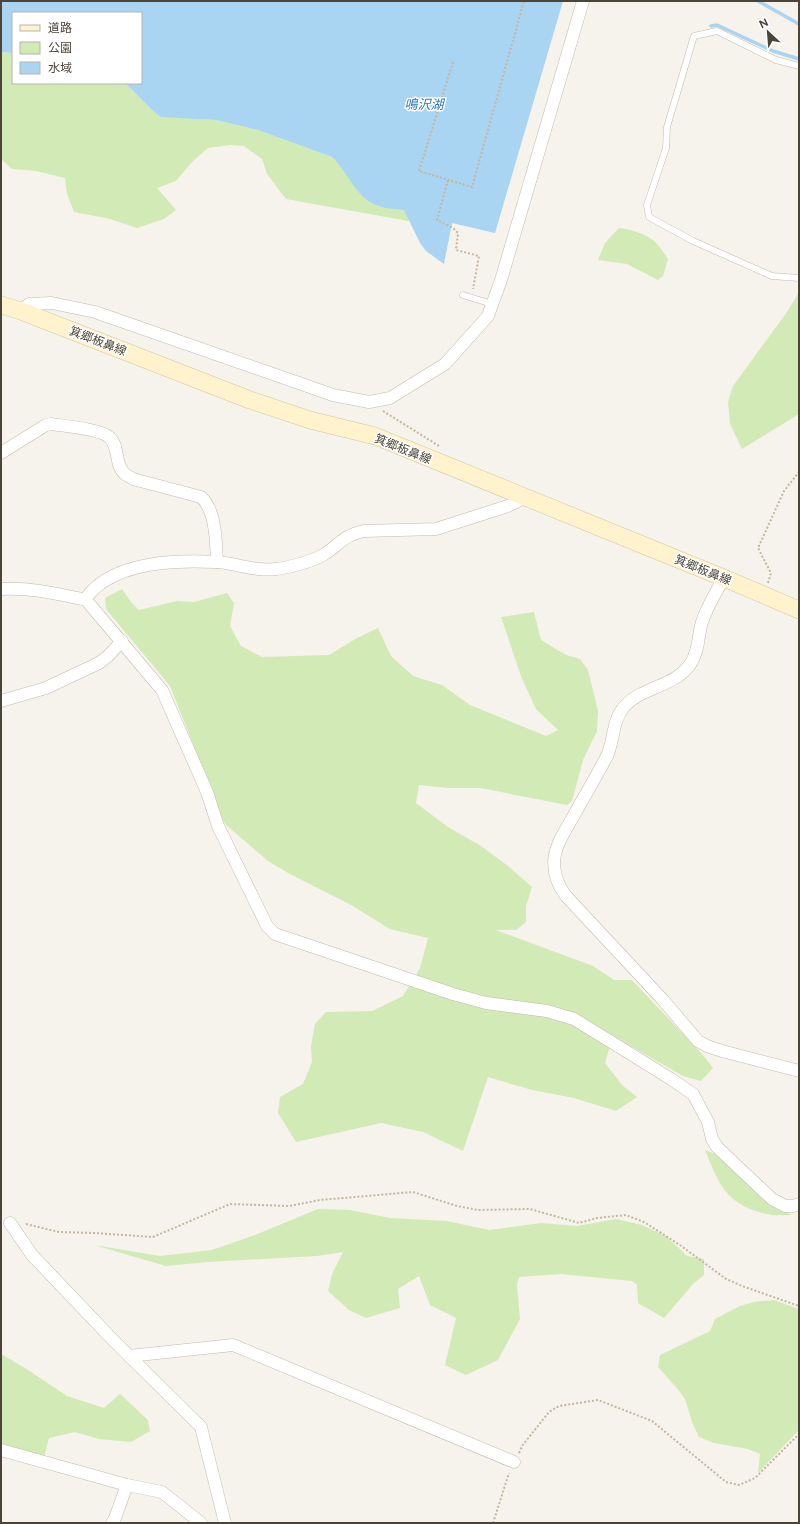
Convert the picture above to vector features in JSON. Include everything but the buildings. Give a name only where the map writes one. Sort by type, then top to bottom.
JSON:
[{"type":"main road","name":"箕郷板鼻線","points":[[1,305],[21,311],[250,400],[310,420],[375,436],[799,610]]},
{"type":"street","points":[[21,311],[29,304],[52,303],[95,312],[332,395],[361,402],[390,398],[445,364],[488,316],[583,1]]},
{"type":"street","points":[[1,453],[46,425],[51,424],[102,432],[114,443],[119,465],[124,474],[133,479],[201,497],[207,502],[214,525],[217,562]]},
{"type":"street","points":[[86,600],[87,596],[103,581],[122,571],[144,566],[180,562],[217,562],[265,570],[277,569],[317,558],[343,538],[354,533],[364,531],[436,529],[508,506],[524,498]]},
{"type":"street","points":[[724,578],[704,616],[695,657],[686,670],[678,676],[639,695],[623,708],[616,723],[608,754],[558,844],[554,861],[555,869],[559,884],[566,896],[663,1000],[698,1041],[722,1051],[799,1071]]},
{"type":"street","points":[[1,589],[14,588],[49,592],[86,600],[162,690],[207,792],[218,826],[267,926],[275,934],[466,998],[486,1003],[548,1011],[574,1019],[693,1094],[708,1122],[712,1138],[718,1147],[772,1200],[785,1206],[799,1204]]},
{"type":"street","points":[[1,700],[46,688],[107,657],[122,641]]},
{"type":"street","points":[[10,1222],[32,1255],[200,1427],[225,1523]]},
{"type":"street","points":[[129,1356],[233,1345],[514,1462]]},
{"type":"street","points":[[1,1450],[127,1485],[162,1492],[201,1523]]},
{"type":"street","points":[[112,1523],[127,1485]]},
{"type":"lane","points":[[799,66],[776,60],[717,31],[694,36],[667,127],[666,148],[647,205],[649,217],[693,241],[772,276],[799,278]]},
{"type":"lane","points":[[463,295],[492,304]]},
{"type":"path","points":[[453,62],[419,171],[472,187],[524,1]]},
{"type":"path","points":[[448,180],[437,220],[453,228],[458,233],[456,250],[479,256],[472,298]]},
{"type":"path","points":[[374,401],[383,411],[441,446]]},
{"type":"path","points":[[765,596],[771,573],[758,548],[784,491],[799,472]]},
{"type":"path","points":[[10,1222],[17,1222],[59,1232],[153,1237],[230,1204],[289,1206],[320,1200],[413,1192],[457,1206],[478,1210],[530,1209],[578,1223],[597,1218],[626,1215],[644,1222],[680,1245],[726,1279],[799,1306]]},
{"type":"path","points":[[493,1523],[514,1462],[522,1446],[549,1412],[559,1406],[598,1400],[652,1421],[726,1482],[739,1485],[755,1478],[799,1434]]},
{"type":"green space","points":[[1,52],[12,53],[12,84],[126,84],[152,110],[198,119],[216,120],[258,130],[332,157],[378,206],[404,210],[414,222],[286,199],[267,174],[262,159],[244,146],[230,145],[208,148],[192,162],[176,181],[157,188],[176,210],[164,219],[137,228],[110,219],[74,212],[67,194],[65,178],[36,171],[12,169],[1,159]]},
{"type":"green space","points":[[619,228],[642,234],[651,238],[656,243],[668,259],[663,276],[658,280],[627,264],[598,260],[605,243]]},
{"type":"green space","points":[[798,294],[799,414],[742,449],[730,424],[728,402],[733,386],[787,312]]},
{"type":"green space","points":[[122,589],[139,610],[177,601],[194,602],[227,593],[234,603],[230,626],[241,646],[262,657],[329,655],[357,638],[378,628],[391,656],[413,676],[442,685],[470,705],[546,736],[558,730],[536,709],[522,679],[501,617],[534,612],[541,640],[566,655],[580,659],[588,670],[598,711],[597,731],[583,760],[572,801],[567,805],[480,788],[447,788],[419,785],[416,803],[448,827],[481,846],[508,866],[532,887],[526,906],[526,922],[516,930],[496,930],[593,966],[614,980],[632,980],[703,1055],[713,1068],[701,1081],[683,1076],[613,1036],[605,1063],[622,1085],[637,1097],[616,1111],[574,1098],[532,1090],[488,1077],[463,1151],[423,1132],[381,1123],[296,1142],[278,1113],[280,1097],[303,1084],[312,1062],[311,1046],[315,1024],[326,1012],[372,1011],[403,996],[420,968],[428,938],[390,929],[351,905],[288,873],[268,861],[225,824],[170,686],[106,609],[105,598]]},
{"type":"green space","points":[[705,1150],[715,1154],[771,1205],[792,1215],[775,1215],[757,1212],[734,1200],[721,1184]]},
{"type":"green space","points":[[318,1209],[350,1210],[390,1218],[447,1221],[489,1230],[541,1223],[577,1226],[616,1219],[642,1225],[666,1236],[687,1256],[704,1259],[704,1275],[693,1284],[664,1318],[638,1303],[637,1285],[632,1281],[561,1274],[519,1277],[517,1285],[520,1319],[498,1360],[466,1375],[445,1365],[456,1318],[430,1305],[419,1276],[398,1289],[400,1308],[366,1318],[349,1310],[328,1291],[332,1274],[343,1252],[317,1256],[208,1262],[166,1266],[94,1245],[160,1256],[212,1250],[255,1235]]},
{"type":"green space","points":[[774,1300],[799,1309],[799,1430],[758,1473],[760,1454],[748,1449],[714,1443],[699,1437],[692,1422],[685,1399],[658,1367],[660,1355],[710,1331],[715,1319],[740,1306],[754,1302]]},
{"type":"green space","points":[[1,1354],[67,1396],[104,1408],[120,1394],[148,1420],[150,1431],[131,1442],[99,1439],[75,1432],[49,1438],[44,1457],[3,1446],[1,1431]]},
{"type":"water","name":"鳴沢湖","points":[[1,1],[563,1],[495,233],[452,223],[444,264],[426,251],[420,243],[404,210],[382,207],[371,203],[359,192],[332,157],[258,130],[216,120],[161,117],[152,110],[126,84],[142,84],[142,12],[12,12],[12,53],[1,52]]},
{"type":"waterway","points":[[758,1],[799,24]]},
{"type":"waterway","points":[[711,26],[717,25],[773,51],[799,59]]}]
